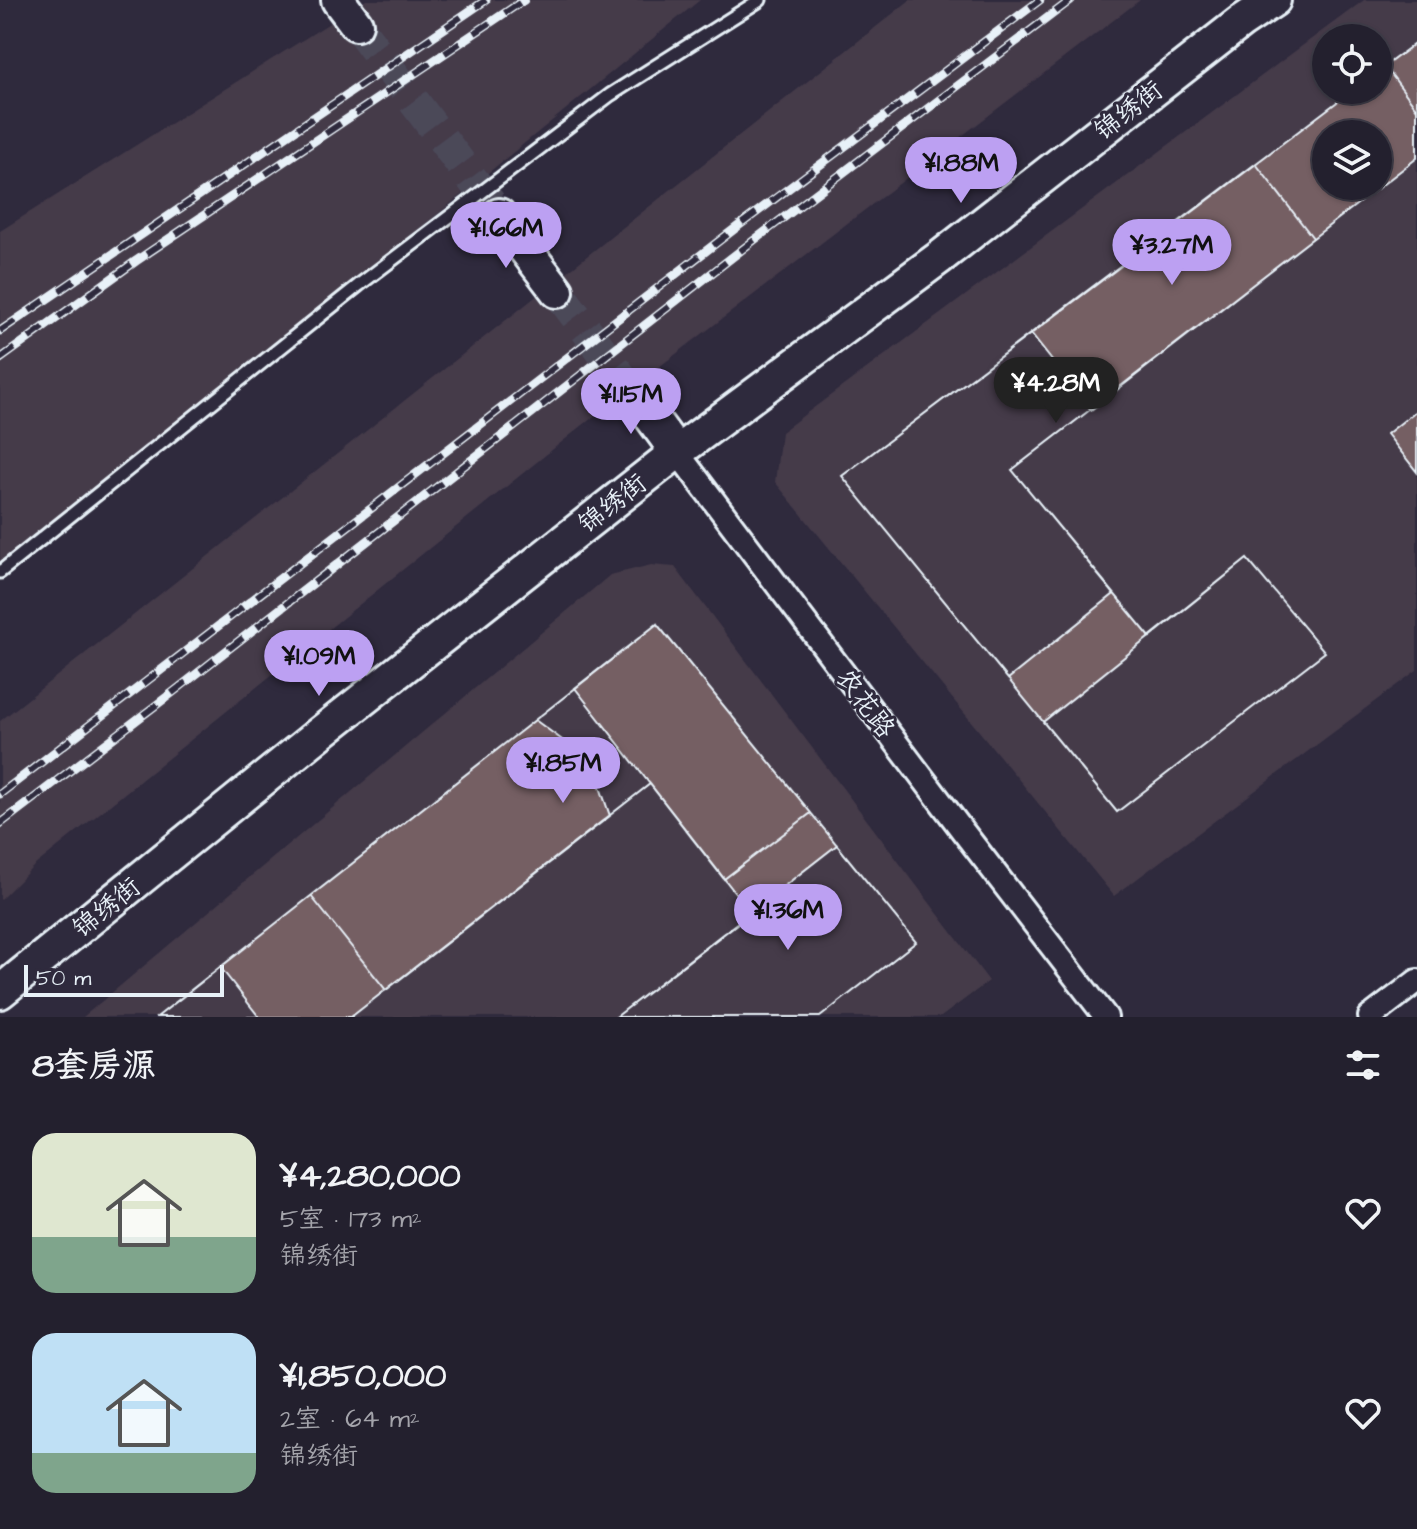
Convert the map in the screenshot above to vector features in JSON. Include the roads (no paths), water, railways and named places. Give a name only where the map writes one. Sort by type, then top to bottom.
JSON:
[{"type":"street","name":"锦绣街","points":[[0,992],[319,734],[677,452],[939,258],[1241,22],[1274,0]]},
{"type":"street","points":[[499,215],[557,291]]},
{"type":"street","name":"农花路","points":[[629,387],[1106,1017]]},
{"type":"street","points":[[1370,1017],[1417,981]]},
{"type":"lane","points":[[0,572],[359,285],[610,95],[760,0]]},
{"type":"tunnel","points":[[356,24],[499,215]]},
{"type":"tunnel","points":[[557,291],[629,387]]},
{"type":"railway","points":[[0,331],[486,0]]},
{"type":"railway","points":[[0,359],[136,261],[524,0]]},
{"type":"railway","points":[[0,794],[741,224],[1040,0]]},
{"type":"railway","points":[[0,824],[753,241],[1071,0]]}]
